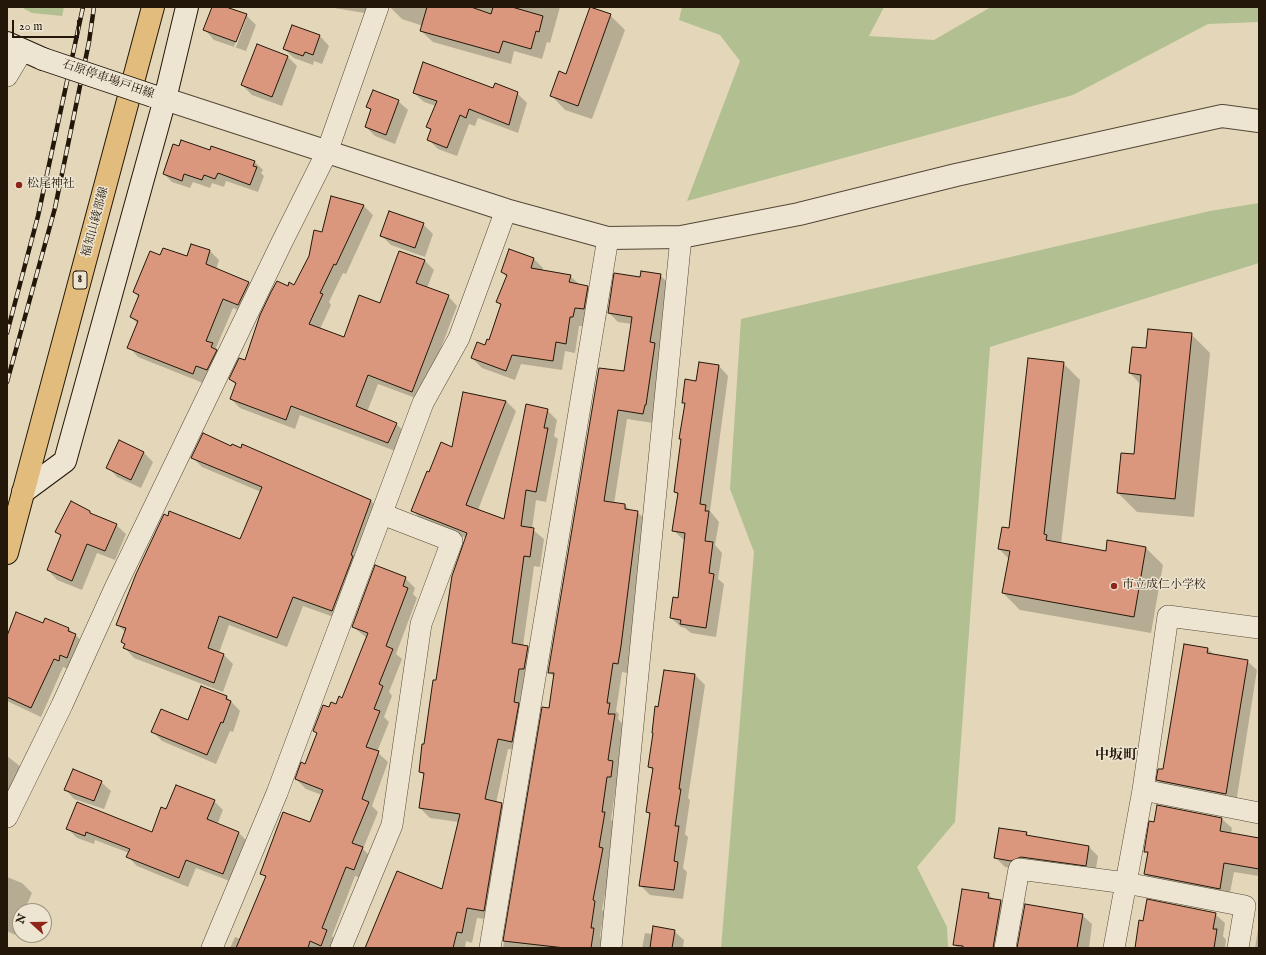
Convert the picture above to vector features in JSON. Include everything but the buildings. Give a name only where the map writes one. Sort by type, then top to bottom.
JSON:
[{"type":"main road","name":"福知山綾部線","points":[[7,554],[153,7]]},
{"type":"street","name":"石原停車場戸田線","points":[[14,47],[43,59],[159,98],[187,7]]},
{"type":"street","points":[[7,817],[62,705],[115,588],[327,152],[378,7]]},
{"type":"street","points":[[7,76],[14,47]]},
{"type":"street","points":[[23,492],[65,461],[159,98],[506,210],[608,238],[681,237],[800,214],[956,175],[1222,116],[1259,121]]},
{"type":"street","points":[[212,948],[277,793],[423,403],[459,338],[506,210]]},
{"type":"street","points":[[611,948],[681,237]]},
{"type":"street","points":[[490,948],[608,238]]},
{"type":"street","points":[[341,948],[392,825],[421,624],[452,541],[382,514]]},
{"type":"street","points":[[1114,948],[1143,790],[1168,616],[1259,628]]},
{"type":"street","points":[[1143,790],[1259,813]]},
{"type":"street","points":[[1005,948],[1019,868],[1126,883],[1245,906],[1238,948]]},
{"type":"green space","points":[[21,7],[64,7],[62,16],[32,13]]},
{"type":"green space","points":[[682,7],[884,7],[869,36],[934,40],[991,7],[1259,7],[1259,22],[1208,24],[1073,95],[687,201],[740,61],[720,35],[679,20]]},
{"type":"green space","points":[[1259,203],[1259,263],[990,347],[955,822],[917,867],[947,927],[948,948],[721,948],[754,552],[730,489],[741,319],[1210,211]]},
{"type":"railway","points":[[7,333],[38,216],[83,7]]},
{"type":"railway","points":[[7,382],[55,208],[89,42],[94,7]]},
{"type":"place","name":"松尾神社","points":[[19,185]]},
{"type":"place","name":"市立成仁小学校","points":[[1114,586]]},
{"type":"district","name":"中坂町","points":[[1116,756]]}]
